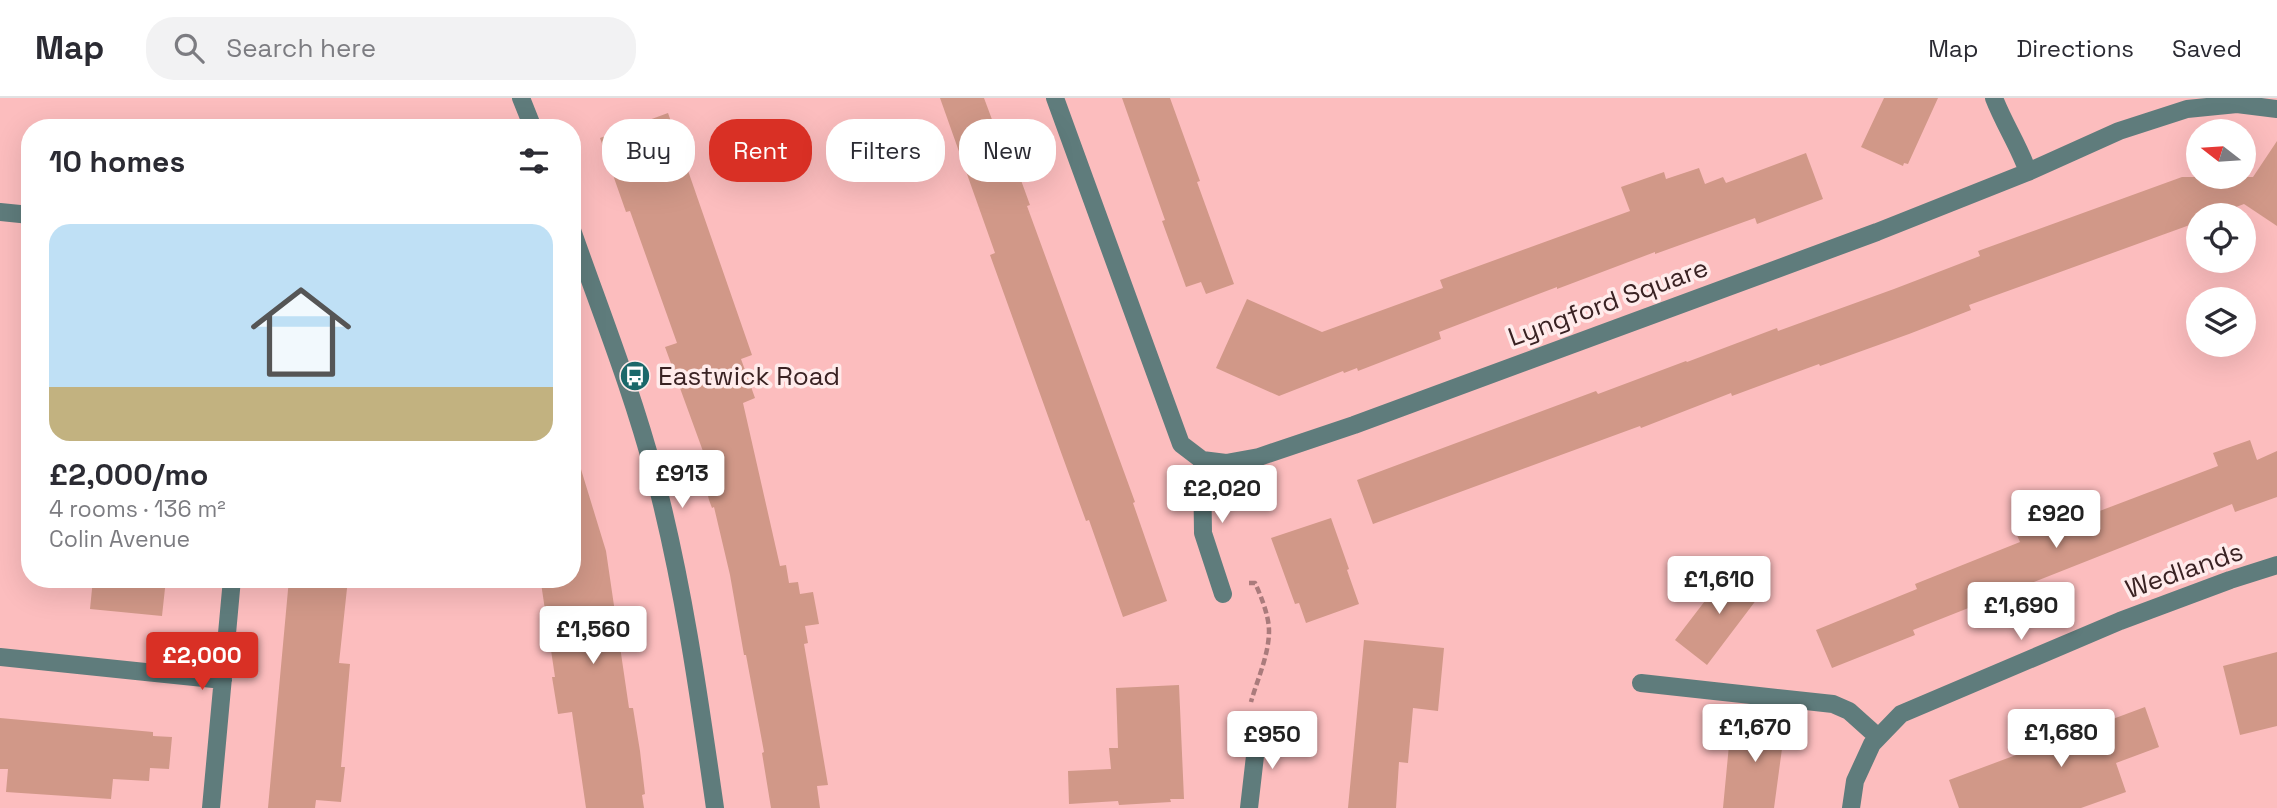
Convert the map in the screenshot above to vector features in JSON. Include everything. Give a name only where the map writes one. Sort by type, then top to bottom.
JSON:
[{"type":"street","points":[[521,98],[529,119]]},
{"type":"street","points":[[1055,98],[1181,444],[1202,460],[1203,533],[1221,589]]},
{"type":"street","points":[[1994,98],[2028,172]]},
{"type":"street","name":"Lyngford Square","points":[[1202,460],[1226,463],[1259,457],[1354,425],[1877,232],[2028,172],[2119,131],[2187,109],[2237,104],[2277,110]]},
{"type":"street","points":[[0,212],[21,214]]},
{"type":"street","points":[[581,256],[654,472],[675,565],[716,808]]},
{"type":"street","name":"Wedlands","points":[[1851,808],[1855,780],[1872,744],[1901,714],[2120,621],[2277,565]]},
{"type":"street","points":[[211,808],[231,588]]},
{"type":"street","points":[[0,657],[223,680]]},
{"type":"street","points":[[1641,683],[1833,704],[1849,711],[1878,737]]},
{"type":"street","points":[[1249,808],[1258,730]]},
{"type":"path","points":[[1221,589],[1255,583],[1270,629],[1250,704],[1248,721],[1258,730]]},
{"type":"building","points":[[940,98],[984,98],[992,119],[959,119],[959,152]]},
{"type":"building","points":[[1122,98],[1170,98],[1234,284],[1206,294],[1201,282],[1186,287]]},
{"type":"building","points":[[1884,98],[1938,98],[1908,164],[1904,163],[1903,166],[1861,147]]},
{"type":"building","points":[[668,113],[670,119],[652,119]]},
{"type":"building","points":[[2277,141],[2277,226],[2256,212],[2256,203],[2186,203],[2186,226],[1969,305],[1971,310],[1909,334],[1732,396],[1731,393],[1373,524],[1357,480],[1596,391],[1598,394],[1777,328],[1778,331],[1894,289],[1980,256],[1978,251],[2182,177],[2186,177],[2186,189],[2256,189],[2256,172]]},
{"type":"building","points":[[1806,153],[1823,199],[1757,224],[1755,218],[1557,287],[1439,332],[1441,339],[1358,371],[1357,368],[1344,373],[1343,371],[1279,396],[1216,368],[1247,299],[1322,332],[1443,288],[1440,280],[1630,211],[1621,187],[1664,172],[1666,179],[1699,168],[1705,184],[1723,177],[1726,183]]},
{"type":"building","points":[[615,182],[692,182],[752,355],[741,359],[755,398],[743,403],[780,566],[786,565],[789,583],[798,582],[800,594],[813,592],[819,624],[805,626],[808,643],[804,644],[828,785],[817,786],[820,808],[771,808],[762,753],[764,752],[730,575],[698,455],[704,454],[665,347],[677,343],[630,211],[626,212]]},
{"type":"building","points":[[970,182],[1022,182],[1030,205],[1027,206],[1135,502],[1133,503],[1167,601],[1123,617],[990,255],[995,253]]},
{"type":"building","points":[[2250,440],[2257,460],[2277,451],[2277,497],[2235,512],[2232,504],[1913,630],[1915,635],[1832,668],[1816,630],[1917,589],[1915,584],[2020,542],[2012,524],[2089,492],[2097,512],[2218,466],[2213,453]]},
{"type":"building","points":[[581,469],[606,551],[629,708],[633,708],[640,751],[644,808],[586,808],[572,712],[558,714],[552,677],[555,677],[542,588],[581,588]]},
{"type":"building","points":[[1331,518],[1359,604],[1306,623],[1299,603],[1295,604],[1271,538]]},
{"type":"building","points":[[1731,567],[1763,591],[1707,665],[1675,640]]},
{"type":"building","points":[[92,588],[165,588],[162,616],[90,609]]},
{"type":"building","points":[[288,588],[347,588],[339,663],[350,664],[341,767],[345,767],[341,802],[316,800],[315,808],[268,808]]},
{"type":"building","points":[[1364,640],[1444,648],[1438,711],[1413,708],[1408,763],[1399,762],[1396,808],[1348,808]]},
{"type":"building","points":[[2277,652],[2277,726],[2240,735],[2223,666]]},
{"type":"building","points":[[1179,685],[1184,799],[1119,805],[1118,801],[1069,804],[1068,771],[1111,769],[1109,748],[1118,748],[1116,688]]},
{"type":"building","points":[[2145,707],[2159,747],[2116,763],[2126,792],[2081,808],[1959,808],[1949,780]]},
{"type":"building","points":[[1746,714],[1786,719],[1774,808],[1723,808],[1729,745],[1742,747]]},
{"type":"building","points":[[0,718],[153,732],[153,736],[172,737],[169,769],[150,768],[149,781],[113,779],[111,799],[6,792],[8,769],[0,769]]},
{"type":"place","name":"Eastwick Road","points":[[635,376]]}]
